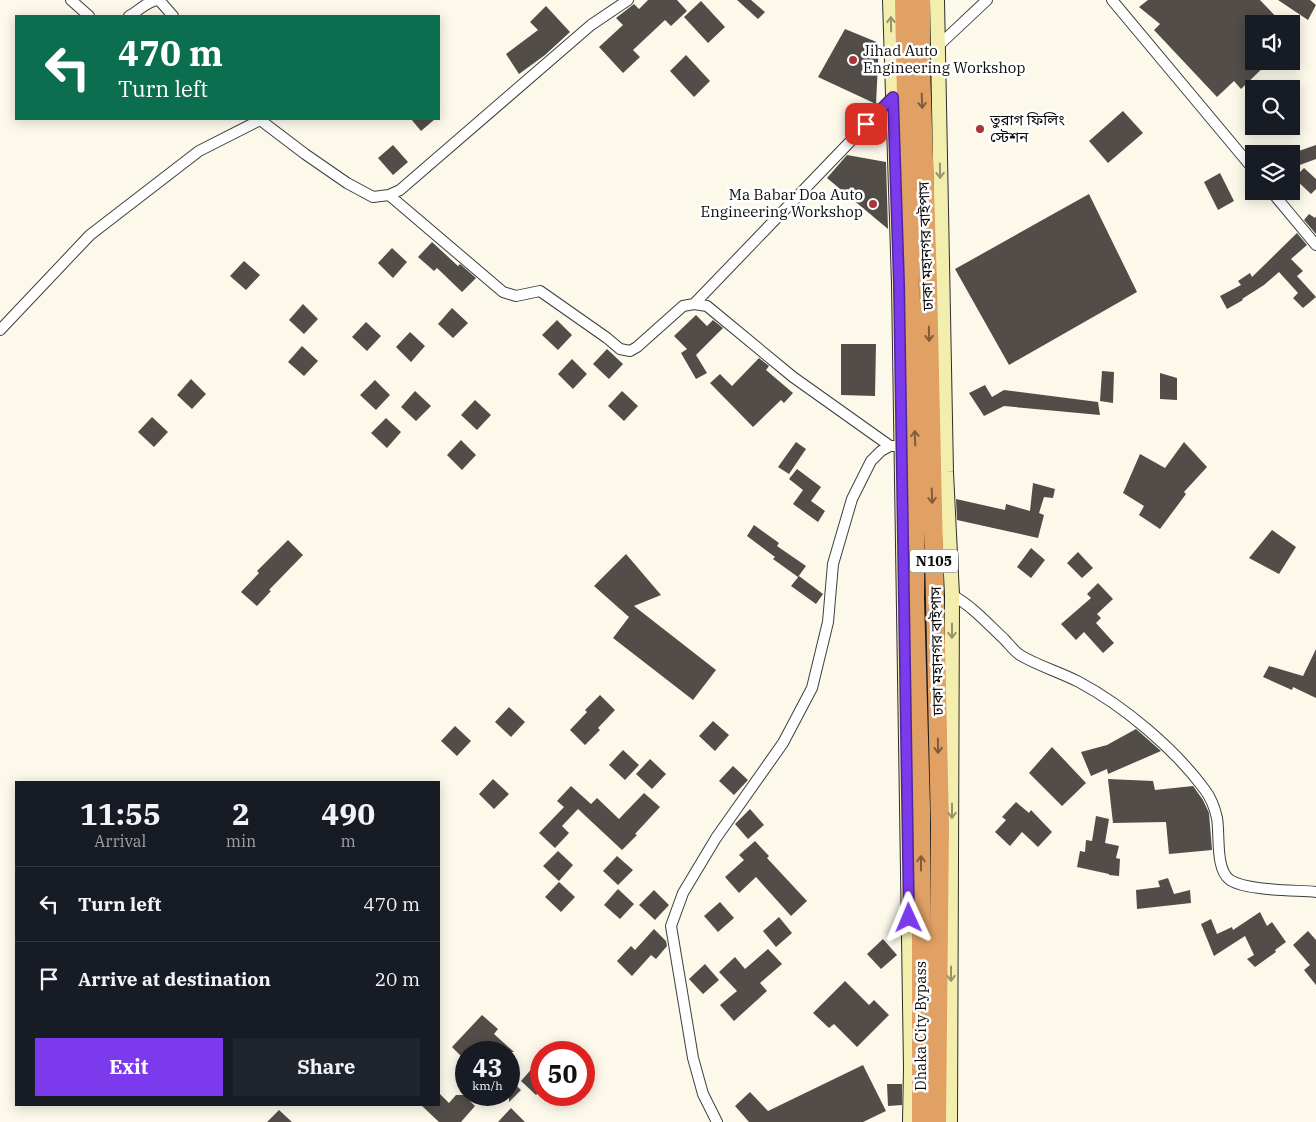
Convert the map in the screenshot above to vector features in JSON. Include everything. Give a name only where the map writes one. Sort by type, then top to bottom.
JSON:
[{"type":"highway","name":"Dhaka City Bypass","points":[[904,0],[909,261],[916,467],[915,599],[921,809],[921,1122]]},
{"type":"highway","name":"ঢাকা মহানগর বাইপাস","points":[[921,0],[921,68],[928,274],[940,816],[937,1122]]},
{"type":"main road","points":[[890,0],[899,284],[895,446],[911,1048],[910,1122]]},
{"type":"main road","points":[[937,0],[946,452],[952,595],[950,1122]]},
{"type":"street","points":[[71,0],[88,15]]},
{"type":"street","points":[[132,15],[154,0],[162,2],[172,15]]},
{"type":"street","points":[[261,120],[305,154],[347,183],[374,197],[389,195],[400,190],[591,25],[628,0]]},
{"type":"street","points":[[938,46],[988,0]]},
{"type":"street","points":[[1112,0],[1245,159]]},
{"type":"street","points":[[694,304],[893,97]]},
{"type":"street","points":[[0,330],[90,235],[199,151],[258,120]]},
{"type":"street","points":[[389,195],[503,292],[516,296],[540,291],[620,349],[630,351],[683,306],[694,304],[707,306],[793,377],[895,446]]},
{"type":"street","points":[[1278,200],[1316,245]]},
{"type":"street","points":[[717,1122],[703,1094],[693,1058],[671,926],[683,893],[716,838],[783,743],[812,688],[828,622],[833,564],[852,499],[871,461],[881,451],[895,446]]},
{"type":"street","points":[[952,595],[966,602],[1020,654],[1080,682],[1138,721],[1191,772],[1207,792],[1213,804],[1217,818],[1220,857],[1224,872],[1228,878],[1238,884],[1249,887],[1316,892]]},
{"type":"building","points":[[648,0],[677,0],[687,11],[671,26],[665,20],[633,50],[640,57],[623,73],[599,47],[623,25],[616,18],[634,4],[639,9]]},
{"type":"building","points":[[737,0],[751,0],[765,12],[758,19]]},
{"type":"building","points":[[1148,0],[1260,0],[1274,15],[1245,15],[1245,70],[1261,70],[1250,80],[1245,80],[1245,85],[1241,89],[1234,81],[1217,97],[1154,30],[1160,24],[1139,7]]},
{"type":"building","points":[[1278,0],[1310,0],[1316,5],[1308,20]]},
{"type":"building","points":[[701,1],[725,27],[708,43],[684,17]]},
{"type":"building","points":[[546,6],[570,32],[545,55],[519,74],[506,54],[538,30],[530,22]]},
{"type":"building","name":"Jihad Auto Engineering Workshop","points":[[845,29],[879,43],[876,104],[818,77]]},
{"type":"building","points":[[686,55],[710,81],[694,97],[670,71]]},
{"type":"building","points":[[1123,111],[1143,133],[1108,163],[1089,141]]},
{"type":"building","points":[[412,120],[434,120],[421,131]]},
{"type":"building","points":[[393,145],[408,162],[393,175],[378,158]]},
{"type":"building","points":[[1316,145],[1316,159],[1300,165],[1300,151]]},
{"type":"building","name":"Ma Babar Doa Auto Engineering Workshop","points":[[847,155],[886,162],[888,229],[827,178]]},
{"type":"building","points":[[1304,168],[1316,179],[1316,189],[1311,194],[1300,184],[1300,172]]},
{"type":"building","points":[[1220,173],[1234,201],[1218,210],[1204,182]]},
{"type":"building","points":[[1089,194],[1137,292],[1009,365],[955,269]]},
{"type":"building","points":[[1309,214],[1315,218],[1316,216],[1316,234],[1304,220]]},
{"type":"building","points":[[1297,233],[1307,245],[1291,259],[1303,271],[1297,276],[1316,297],[1303,308],[1293,298],[1298,293],[1279,272],[1243,300],[1227,309],[1220,296],[1241,285],[1238,281],[1250,273],[1252,277]]},
{"type":"building","points":[[432,242],[458,266],[460,264],[476,278],[462,292],[437,268],[434,271],[418,257]]},
{"type":"building","points":[[392,248],[407,262],[393,278],[378,263]]},
{"type":"building","points":[[244,261],[260,275],[246,290],[230,276]]},
{"type":"building","points":[[303,304],[318,319],[304,334],[289,320]]},
{"type":"building","points":[[452,308],[468,323],[453,338],[438,324]]},
{"type":"building","points":[[696,315],[707,326],[713,320],[723,328],[696,355],[707,373],[696,379],[681,353],[687,349],[674,336]]},
{"type":"building","points":[[557,320],[572,335],[558,350],[542,335]]},
{"type":"building","points":[[366,322],[381,336],[367,351],[352,337]]},
{"type":"building","points":[[410,332],[425,346],[411,362],[396,347]]},
{"type":"building","points":[[841,344],[876,344],[875,396],[841,395]]},
{"type":"building","points":[[302,346],[318,361],[304,376],[288,362]]},
{"type":"building","points":[[607,349],[623,364],[609,379],[593,364]]},
{"type":"building","points":[[759,358],[769,366],[766,370],[793,393],[784,403],[781,400],[753,427],[710,383],[720,374],[732,386]]},
{"type":"building","points":[[572,359],[587,374],[573,389],[558,374]]},
{"type":"building","points":[[1102,371],[1114,372],[1113,403],[1100,401]]},
{"type":"building","points":[[1160,373],[1177,378],[1177,400],[1160,399]]},
{"type":"building","points":[[191,379],[206,394],[192,409],[177,395]]},
{"type":"building","points":[[375,380],[390,395],[376,410],[360,395]]},
{"type":"building","points":[[985,385],[992,397],[1004,390],[1098,402],[1100,415],[1004,406],[984,416],[969,393]]},
{"type":"building","points":[[415,391],[431,406],[416,421],[401,407]]},
{"type":"building","points":[[622,391],[638,406],[624,421],[608,406]]},
{"type":"building","points":[[475,400],[491,415],[477,430],[461,415]]},
{"type":"building","points":[[152,417],[168,432],[154,447],[138,432]]},
{"type":"building","points":[[386,418],[401,432],[387,448],[371,433]]},
{"type":"building","points":[[461,440],[476,455],[462,470],[447,455]]},
{"type":"building","points":[[796,442],[806,449],[789,474],[778,467]]},
{"type":"building","points":[[1184,442],[1207,467],[1184,492],[1186,494],[1160,529],[1139,515],[1144,506],[1123,493],[1140,454],[1165,468]]},
{"type":"building","points":[[797,469],[821,487],[811,501],[825,511],[818,522],[793,504],[803,490],[789,479]]},
{"type":"building","points":[[1033,483],[1055,489],[1053,498],[1044,497],[1039,513],[1044,515],[1038,538],[957,520],[956,499],[1005,510],[1006,504],[1030,511]]},
{"type":"building","points":[[754,525],[779,543],[777,546],[806,566],[798,577],[773,559],[775,557],[747,536]]},
{"type":"building","points":[[1272,530],[1296,547],[1279,574],[1249,558]]},
{"type":"building","points":[[288,540],[303,555],[269,590],[271,591],[257,606],[241,592],[259,573],[257,571]]},
{"type":"building","points":[[1031,548],[1045,560],[1031,578],[1017,567]]},
{"type":"building","points":[[1078,552],[1093,568],[1082,578],[1067,563]]},
{"type":"building","points":[[626,554],[661,595],[634,606],[716,670],[693,700],[613,638],[629,617],[594,586]]},
{"type":"building","points":[[799,576],[823,594],[816,604],[791,586]]},
{"type":"building","points":[[1098,583],[1113,599],[1097,614],[1101,618],[1096,623],[1114,643],[1103,653],[1084,632],[1076,640],[1061,624],[1091,598],[1087,594]]},
{"type":"building","points":[[1316,649],[1316,698],[1293,687],[1292,690],[1263,677],[1269,666],[1303,676]]},
{"type":"building","points":[[600,695],[615,710],[598,728],[600,730],[585,745],[570,730],[587,712],[585,710]]},
{"type":"building","points":[[509,707],[525,722],[511,737],[495,722]]},
{"type":"building","points":[[713,721],[729,735],[715,751],[699,736]]},
{"type":"building","points":[[455,726],[471,741],[457,756],[441,741]]},
{"type":"building","points":[[1136,729],[1161,751],[1108,774],[1107,769],[1091,776],[1081,752],[1107,745]]},
{"type":"building","points":[[1052,747],[1086,783],[1062,806],[1029,773]]},
{"type":"building","points":[[623,750],[639,765],[625,780],[609,765]]},
{"type":"building","points":[[650,759],[666,774],[652,789],[636,774]]},
{"type":"building","points":[[733,766],[748,780],[734,795],[719,781]]},
{"type":"building","points":[[493,779],[509,794],[494,809],[479,794]]},
{"type":"building","points":[[1108,779],[1153,781],[1155,790],[1193,786],[1209,813],[1212,850],[1169,854],[1166,822],[1113,823]]},
{"type":"building","points":[[571,786],[591,804],[597,798],[619,819],[644,793],[660,807],[622,850],[578,809],[562,826],[569,833],[555,848],[539,833],[564,807],[557,801]]},
{"type":"building","points":[[1016,802],[1029,813],[1031,810],[1052,832],[1038,847],[1022,832],[1010,846],[995,832],[1006,820],[1002,817]]},
{"type":"building","points":[[750,809],[764,825],[748,839],[735,824]]},
{"type":"building","points":[[1096,816],[1109,819],[1105,843],[1119,846],[1116,858],[1120,859],[1119,876],[1077,867],[1080,851],[1085,852],[1086,840],[1092,841]]},
{"type":"building","points":[[755,841],[769,856],[767,858],[807,901],[791,916],[756,877],[739,893],[725,877],[744,860],[739,855]]},
{"type":"building","points":[[558,851],[573,865],[559,881],[543,866]]},
{"type":"building","points":[[617,856],[633,870],[618,885],[603,871]]},
{"type":"building","points":[[1168,878],[1174,894],[1190,890],[1191,903],[1137,909],[1136,890],[1160,887],[1158,881]]},
{"type":"building","points":[[559,882],[575,897],[561,912],[545,897]]},
{"type":"building","points":[[618,889],[634,904],[620,919],[604,905]]},
{"type":"building","points":[[654,890],[669,905],[655,920],[639,905]]},
{"type":"building","points":[[720,902],[734,918],[718,932],[704,916]]},
{"type":"building","points":[[1260,912],[1267,926],[1272,922],[1286,942],[1275,950],[1276,952],[1255,967],[1247,959],[1254,955],[1245,936],[1214,956],[1201,924],[1211,919],[1217,934],[1232,927],[1233,930]]},
{"type":"building","points":[[779,917],[792,933],[776,947],[763,931]]},
{"type":"building","points":[[654,929],[666,941],[667,946],[656,959],[651,955],[632,976],[617,961],[631,946],[635,950]]},
{"type":"building","points":[[1308,931],[1316,940],[1316,985],[1304,970],[1310,965],[1293,945]]},
{"type":"building","points":[[883,939],[897,955],[881,969],[867,954]]},
{"type":"building","points":[[768,949],[782,964],[760,983],[767,991],[734,1021],[720,1005],[737,991],[719,972],[735,957],[745,969]]},
{"type":"building","points":[[705,964],[719,980],[703,994],[689,979]]},
{"type":"building","points":[[845,981],[869,1005],[874,1000],[889,1015],[857,1047],[834,1024],[829,1028],[813,1013]]},
{"type":"building","points":[[482,1015],[498,1029],[494,1034],[502,1041],[458,1041]]},
{"type":"building","points":[[863,1065],[886,1111],[863,1122],[749,1122],[735,1106],[750,1092],[768,1111]]},
{"type":"building","points":[[530,1071],[530,1089],[521,1081]]},
{"type":"building","points":[[887,1084],[902,1084],[902,1105],[888,1106]]},
{"type":"building","points":[[440,1094],[449,1103],[455,1096],[455,1106],[475,1106],[461,1122],[439,1122],[422,1106],[440,1106]]},
{"type":"building","points":[[511,1108],[525,1122],[498,1122]]},
{"type":"building","points":[[279,1110],[292,1122],[267,1122]]},
{"type":"place","name":"Jihad Auto Engineering Workshop","points":[[853,60]]},
{"type":"place","name":"তুরাগ ফিলিং স্টেশন","points":[[980,129]]},
{"type":"place","name":"Ma Babar Doa Auto Engineering Workshop","points":[[873,204]]},
{"type":"route","points":[[866,124],[893,97],[899,284],[909,918]]}]
